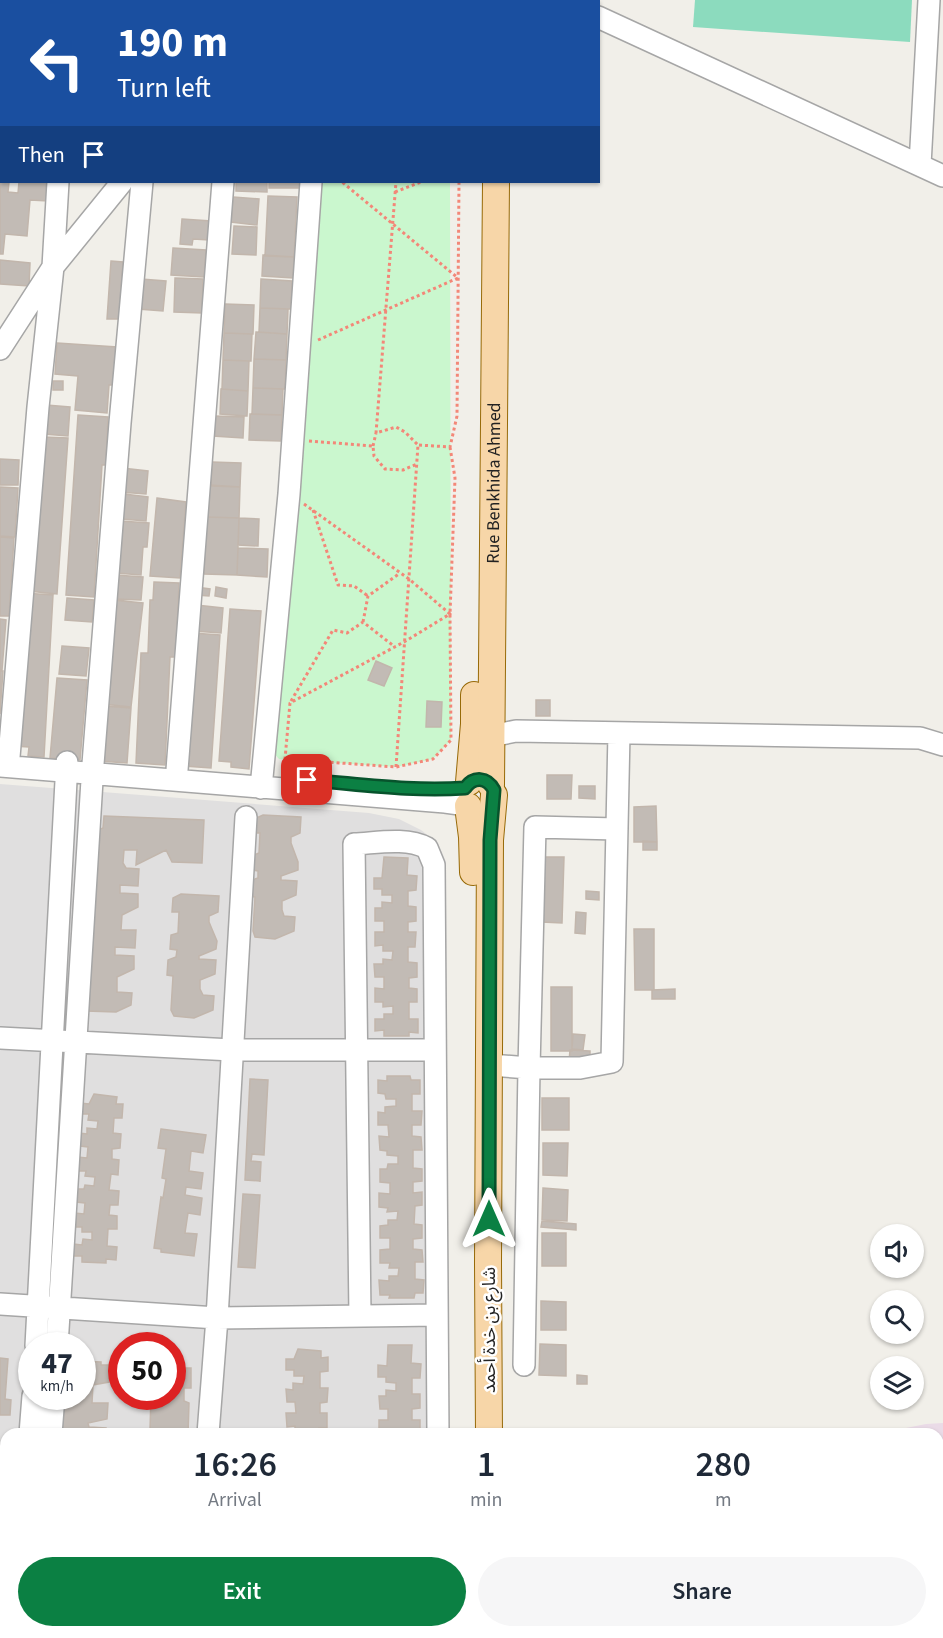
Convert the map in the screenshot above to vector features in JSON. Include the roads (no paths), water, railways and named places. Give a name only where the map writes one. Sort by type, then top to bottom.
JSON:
[{"type":"main road","points":[[475,1428],[473,854],[476,793],[474,724],[478,183]]},
{"type":"main road","name":"Rue Benkhida Ahmed","points":[[476,793],[491,736],[496,183]]},
{"type":"main road","name":"شارع بن خدة أحمد","points":[[476,793],[490,840],[489,1428]]},
{"type":"street","points":[[920,165],[929,0]]},
{"type":"street","points":[[600,18],[943,176]]},
{"type":"street","points":[[58,183],[53,267],[38,406],[11,761],[262,782],[476,793]]},
{"type":"street","points":[[0,349],[53,267],[121,183]]},
{"type":"street","points":[[58,1332],[93,769],[142,183]]},
{"type":"street","points":[[177,770],[223,183]]},
{"type":"street","points":[[262,782],[300,348],[311,183]]},
{"type":"street","points":[[491,736],[516,731],[920,738],[943,745]]},
{"type":"street","points":[[490,1065],[580,1068],[612,1062],[619,733]]},
{"type":"street","points":[[37,1332],[67,767]]},
{"type":"street","points":[[93,769],[177,770],[262,782]]},
{"type":"street","points":[[208,1428],[246,817]]},
{"type":"street","points":[[524,1365],[535,827],[617,829]]},
{"type":"street","points":[[360,1316],[354,844],[394,842],[419,844],[427,848],[434,865],[438,1428]]},
{"type":"street","points":[[0,1038],[232,1050],[435,1050]]},
{"type":"street","points":[[0,1304],[217,1318],[437,1315]]},
{"type":"street","points":[[30,1428],[32,1410]]},
{"type":"street","points":[[51,1428],[53,1410]]}]
